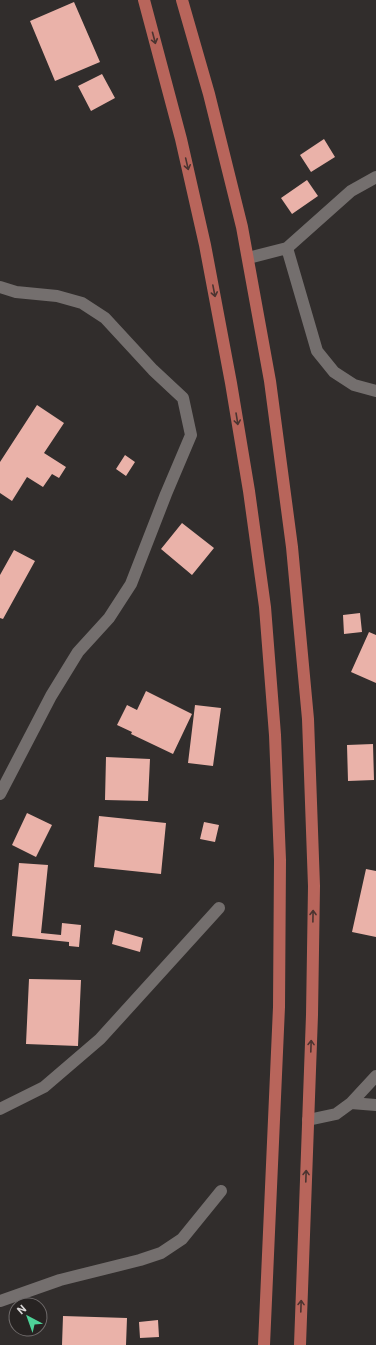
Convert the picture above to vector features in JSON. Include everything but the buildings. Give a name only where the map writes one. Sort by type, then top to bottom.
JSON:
[{"type":"main road","points":[[144,0],[181,139],[206,245],[249,490],[265,607],[275,735],[280,875],[279,1007],[264,1345]]},
{"type":"main road","points":[[182,0],[209,94],[242,227],[270,381],[291,539],[308,719],[314,886],[312,1015],[300,1345]]},
{"type":"street","points":[[248,258],[287,248],[351,191],[376,177]]},
{"type":"street","points":[[287,248],[317,351],[334,372],[354,385],[376,391]]},
{"type":"street","points":[[0,287],[16,292],[56,296],[82,303],[105,318],[153,370],[183,398],[191,435],[131,584],[109,618],[78,652],[51,696],[0,794]]},
{"type":"street","points":[[0,1109],[44,1087],[100,1040],[219,908]]},
{"type":"street","points":[[308,1120],[336,1114],[351,1103],[376,1076]]},
{"type":"street","points":[[351,1103],[376,1105]]},
{"type":"street","points":[[0,1301],[60,1280],[140,1260],[161,1253],[182,1239],[221,1191]]}]
